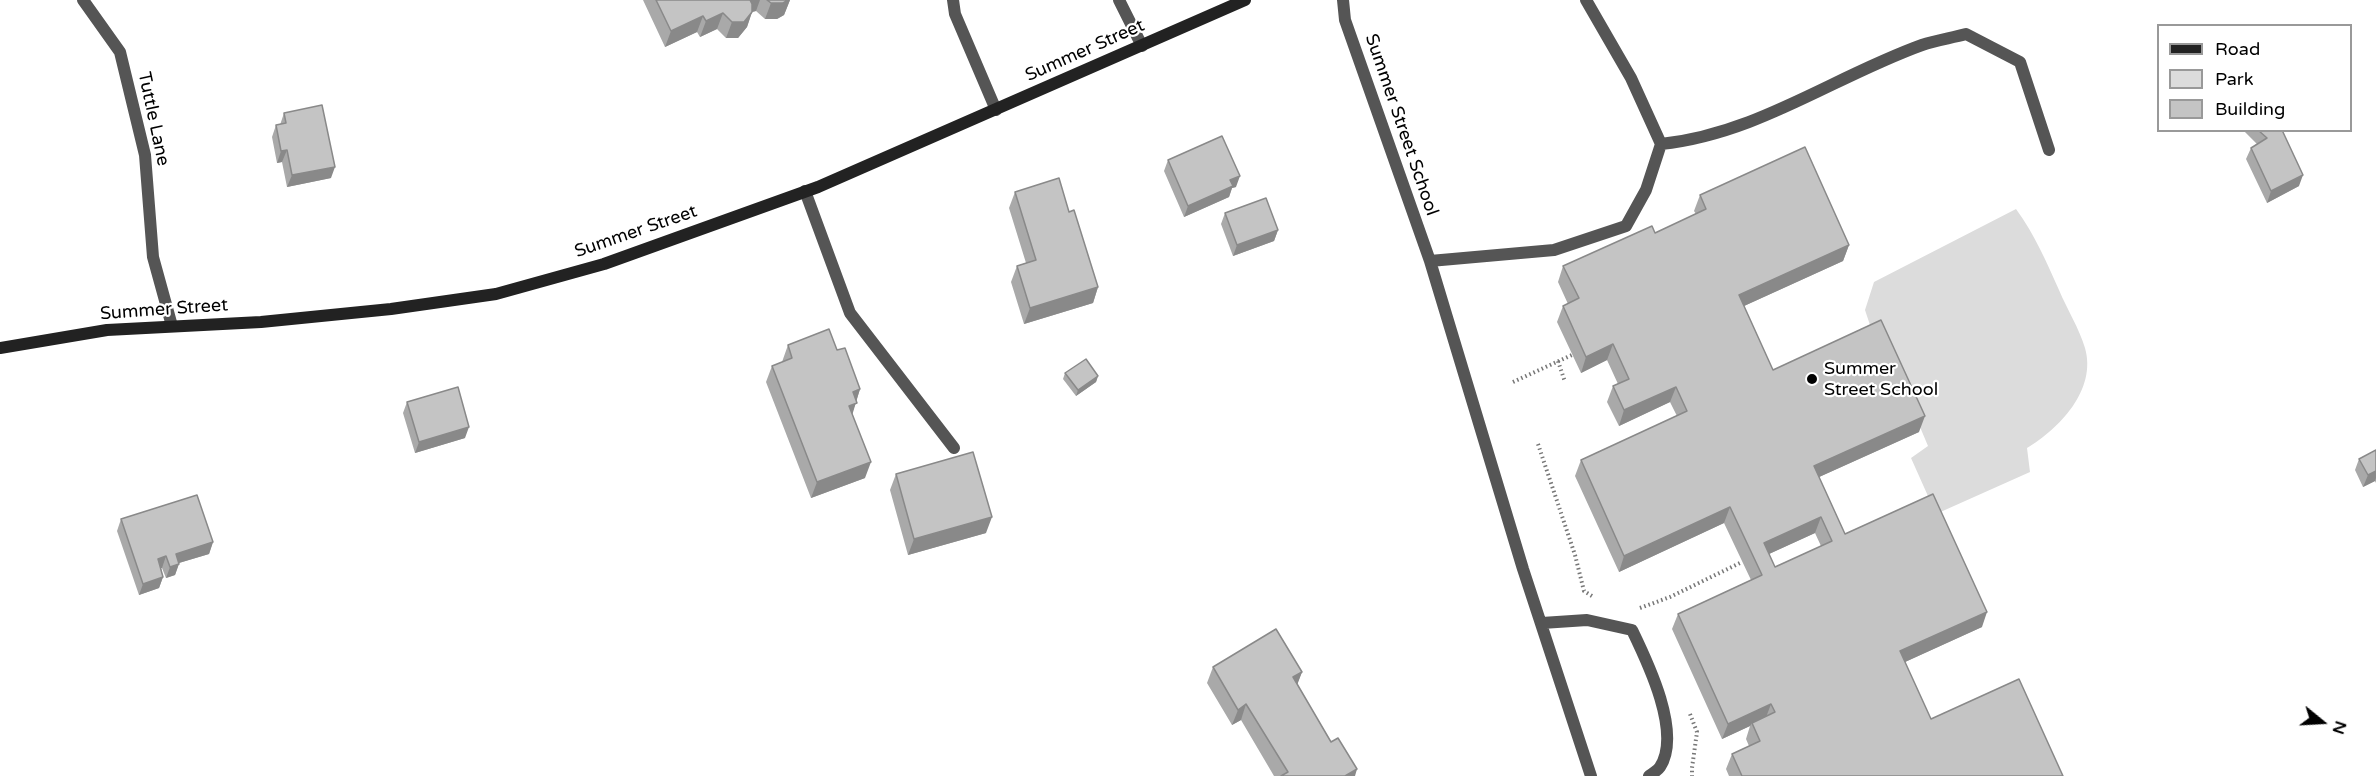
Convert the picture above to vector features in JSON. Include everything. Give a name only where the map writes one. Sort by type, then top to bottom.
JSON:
[{"type":"main road","name":"Summer Street","points":[[0,348],[107,330],[261,322],[368,312],[496,294],[604,264],[805,191],[1245,0]]},
{"type":"street","name":"Tuttle Lane","points":[[83,0],[120,52],[145,155],[153,257],[172,326]]},
{"type":"street","points":[[953,0],[956,14],[996,110]]},
{"type":"street","points":[[1119,0],[1142,46]]},
{"type":"street","name":"Summer Street School","points":[[1343,0],[1345,20],[1430,261],[1591,776]]},
{"type":"street","points":[[1430,261],[1554,250],[1626,226],[1646,190],[1661,144],[1631,78],[1586,0]]},
{"type":"street","points":[[1661,144],[1692,141],[1750,123],[1923,44],[1966,34],[2020,62],[2049,150]]},
{"type":"street","points":[[805,191],[850,313],[954,448]]},
{"type":"street","points":[[1542,623],[1587,620],[1632,630],[1656,680],[1668,740],[1660,768],[1649,776]]},
{"type":"path","points":[[1513,382],[1572,355]]},
{"type":"path","points":[[1558,361],[1565,382]]},
{"type":"path","points":[[1634,610],[1670,597],[1742,562]]},
{"type":"green space","points":[[2016,209],[2040,248],[2080,333],[2085,348],[2086,379],[2072,407],[2063,419],[2027,448],[2030,472],[1936,514],[1911,458],[1928,446],[1880,332],[1872,331],[1865,310],[1874,282]]},
{"type":"building","points":[[656,0],[750,0],[752,12],[744,22],[732,22],[723,13],[706,21],[703,16],[671,31]]},
{"type":"building","points":[[767,0],[788,0],[783,3],[771,3]]},
{"type":"building","points":[[322,105],[335,167],[292,175],[287,150],[281,151],[276,125],[286,123],[284,113]]},
{"type":"building","points":[[2260,132],[2283,132],[2303,175],[2271,191],[2251,148],[2267,138]]},
{"type":"building","points":[[1222,136],[1240,176],[1230,180],[1233,186],[1188,206],[1168,160]]},
{"type":"building","points":[[1805,147],[1849,245],[1739,295],[1773,370],[1881,320],[1925,416],[1814,466],[1845,534],[1933,494],[1987,612],[1900,651],[1931,719],[2019,679],[2063,776],[1742,776],[1732,754],[1760,741],[1752,723],[1775,712],[1771,704],[1728,724],[1678,614],[1762,575],[1730,507],[1624,556],[1581,460],[1687,411],[1676,387],[1624,410],[1613,386],[1629,379],[1613,344],[1586,357],[1563,306],[1579,298],[1563,266],[1652,226],[1655,233],[1706,209],[1700,195]],"holes":[[[1821,517],[1832,541],[1775,567],[1764,543]]]},
{"type":"building","points":[[1059,178],[1069,212],[1074,210],[1098,287],[1030,308],[1017,266],[1036,260],[1015,192]]},
{"type":"building","points":[[1266,198],[1278,230],[1237,245],[1225,213]]},
{"type":"building","points":[[829,329],[837,350],[845,348],[860,389],[853,392],[857,403],[849,406],[871,462],[817,482],[772,366],[792,358],[788,345]]},
{"type":"building","points":[[1086,359],[1098,376],[1078,390],[1065,373]]},
{"type":"building","points":[[458,387],[469,427],[419,442],[407,402]]},
{"type":"building","points":[[2376,450],[2376,471],[2368,475],[2359,459]]},
{"type":"building","points":[[973,452],[992,517],[914,539],[896,474]]},
{"type":"building","points":[[197,495],[213,542],[176,554],[179,564],[170,567],[166,556],[158,559],[163,577],[143,584],[121,519]]},
{"type":"building","points":[[1276,629],[1302,672],[1293,677],[1331,742],[1338,738],[1357,769],[1345,776],[1281,776],[1288,772],[1246,704],[1238,710],[1213,667]]},
{"type":"place","name":"Summer Street School","points":[[1812,379]]}]
